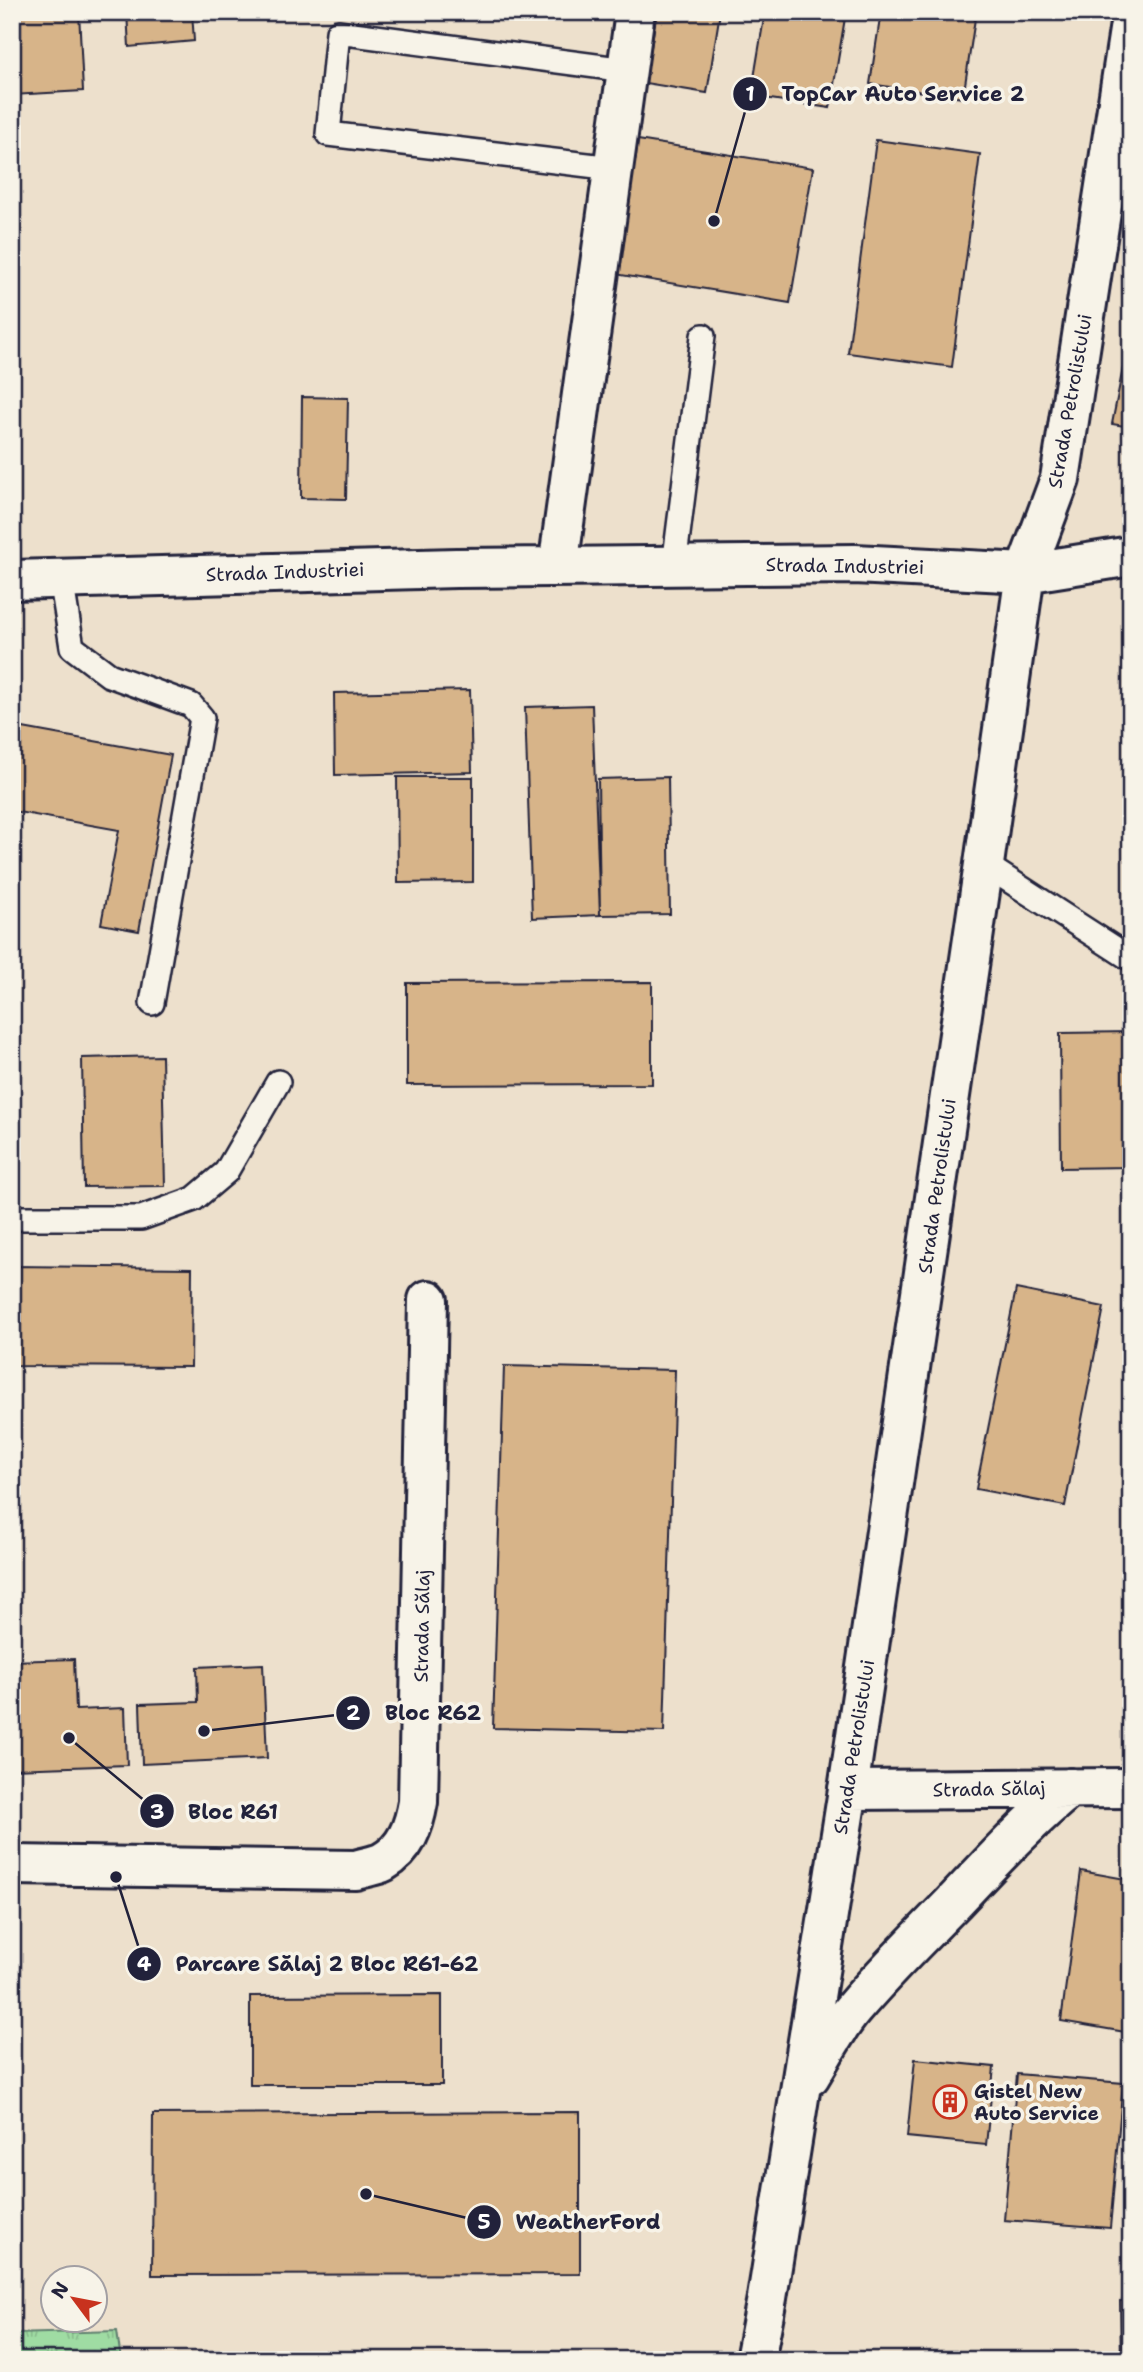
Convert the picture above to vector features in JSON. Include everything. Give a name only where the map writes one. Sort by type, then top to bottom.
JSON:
[{"type":"street","points":[[558,567],[635,12]]},
{"type":"street","name":"Strada Petrolistului","points":[[755,2360],[848,1790],[1025,573],[1060,480],[1131,17]]},
{"type":"street","name":"Strada Industriei","points":[[12,580],[558,567],[855,564],[1025,573],[1131,556]]},
{"type":"street","name":"Strada Sălaj","points":[[12,1865],[356,1870],[383,1862],[403,1845],[414,1826],[418,1802],[428,1300]]},
{"type":"street","points":[[799,2096],[831,2040],[869,1990],[1012,1841],[1070,1788]]},
{"type":"street","name":"Strada Sălaj","points":[[848,1790],[1131,1788]]},
{"type":"lane","points":[[613,168],[328,134],[338,32],[626,70]]},
{"type":"lane","points":[[674,566],[703,336]]},
{"type":"lane","points":[[61,578],[72,647],[109,675],[191,705],[202,718],[152,1003]]},
{"type":"lane","points":[[984,864],[1131,959]]},
{"type":"lane","points":[[12,1218],[141,1218],[194,1199],[226,1171],[278,1082]]},
{"type":"green space","points":[[108,2331],[117,2331],[121,2360],[12,2360],[12,2334],[108,2334]]},
{"type":"building","points":[[12,12],[79,12],[83,91],[12,95]]},
{"type":"building","points":[[127,12],[192,12],[194,41],[129,47]]},
{"type":"building","points":[[657,12],[720,12],[707,93],[645,83]]},
{"type":"building","points":[[765,12],[846,12],[830,108],[751,96]]},
{"type":"building","points":[[881,12],[976,12],[963,98],[870,84]]},
{"type":"building","points":[[638,140],[813,168],[790,303],[615,274]]},
{"type":"building","points":[[876,140],[980,154],[952,367],[848,353]]},
{"type":"building","points":[[1131,327],[1131,427],[1112,424]]},
{"type":"building","points":[[302,397],[348,398],[346,499],[301,498]]},
{"type":"building","points":[[470,690],[472,772],[335,775],[334,693]]},
{"type":"building","points":[[592,705],[600,915],[532,918],[525,707]]},
{"type":"building","points":[[12,726],[171,755],[139,931],[101,924],[119,830],[12,811]]},
{"type":"building","points":[[397,777],[473,777],[473,882],[398,883]]},
{"type":"building","points":[[668,777],[670,914],[600,915],[598,779]]},
{"type":"building","points":[[652,982],[652,1084],[407,1085],[407,983]]},
{"type":"building","points":[[1131,1032],[1131,1167],[1061,1168],[1060,1033]]},
{"type":"building","points":[[162,1056],[165,1186],[84,1187],[82,1058]]},
{"type":"building","points":[[12,1266],[192,1268],[191,1367],[12,1366]]},
{"type":"building","points":[[1016,1289],[1104,1307],[1065,1506],[976,1489]]},
{"type":"building","points":[[504,1366],[675,1370],[664,1732],[493,1728]]},
{"type":"building","points":[[74,1659],[76,1710],[125,1708],[127,1765],[12,1769],[12,1661]]},
{"type":"building","points":[[263,1664],[267,1758],[142,1764],[140,1704],[198,1702],[197,1667]]},
{"type":"building","points":[[1081,1871],[1131,1880],[1131,2033],[1061,2021]]},
{"type":"building","points":[[442,1995],[442,2085],[250,2085],[250,1996]]},
{"type":"building","name":"Gistel New Auto Service","points":[[915,2059],[994,2067],[986,2145],[907,2137]]},
{"type":"building","points":[[1017,2074],[1123,2083],[1110,2228],[1004,2220]]},
{"type":"building","points":[[580,2112],[580,2274],[152,2275],[153,2114]]},
{"type":"building","points":[[1131,2300],[1131,2360],[1121,2360],[1120,2301]]},
{"type":"place","name":"TopCar Auto Service 2","points":[[714,221]]},
{"type":"place","name":"Bloc R62","points":[[204,1731]]},
{"type":"place","name":"Bloc R61","points":[[69,1738]]},
{"type":"place","name":"Parcare Sălaj 2 Bloc R61-62","points":[[116,1877]]},
{"type":"place","name":"Gistel New Auto Service","points":[[950,2102]]},
{"type":"place","name":"WeatherFord","points":[[366,2194]]}]
